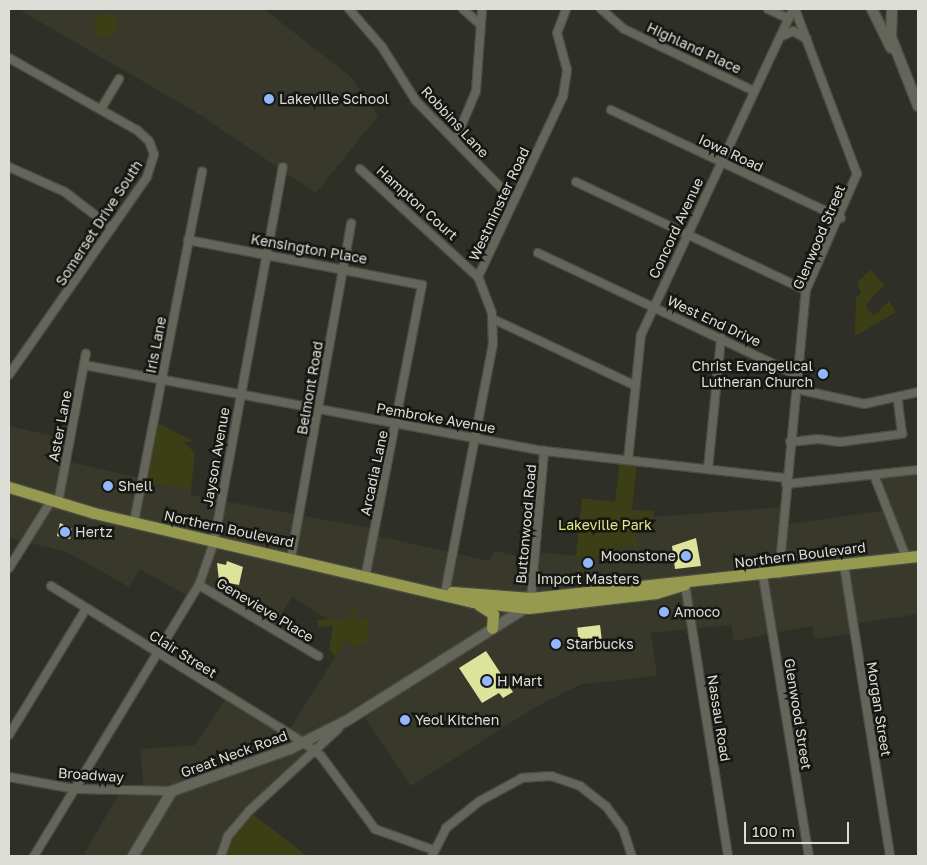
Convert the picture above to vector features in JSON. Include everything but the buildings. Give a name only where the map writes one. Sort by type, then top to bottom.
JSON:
[{"type":"main road","points":[[896,54],[885,41],[872,9],[892,11],[890,30],[896,54],[918,106]]},
{"type":"main road","name":"Northern Boulevard","points":[[9,487],[55,502],[214,542],[366,574],[445,593],[473,602],[530,603],[656,593],[686,584],[918,556]]},
{"type":"main road","name":"Northern Boulevard","points":[[445,593],[530,603]]},
{"type":"main road","points":[[473,602],[491,612],[492,628]]},
{"type":"main road","name":"Great Neck Road","points":[[133,856],[172,791],[303,742],[346,721],[530,603]]},
{"type":"street","name":"Robbins Lane","points":[[349,9],[382,47],[416,101],[514,201]]},
{"type":"street","points":[[463,9],[481,25]]},
{"type":"street","points":[[455,141],[476,91],[482,9]]},
{"type":"street","name":"Westminster Road","points":[[445,593],[475,438],[493,319],[478,277],[563,96],[567,70],[556,33],[566,9]]},
{"type":"street","name":"Highland Place","points":[[601,9],[624,29],[754,91]]},
{"type":"street","points":[[768,9],[789,18]]},
{"type":"street","name":"Concord Avenue","points":[[628,460],[640,337],[720,162],[794,9]]},
{"type":"street","name":"Glenwood Street","points":[[779,574],[786,481],[806,290],[855,187],[857,168],[794,9]]},
{"type":"street","points":[[780,37],[793,31],[807,39]]},
{"type":"street","name":"Somerset Drive South","points":[[9,58],[144,134],[154,154],[151,170],[9,375]]},
{"type":"street","points":[[101,110],[119,79]]},
{"type":"street","name":"Iowa Road","points":[[611,110],[841,218]]},
{"type":"street","points":[[9,167],[65,192],[112,228]]},
{"type":"street","name":"Jayson Avenue","points":[[34,856],[199,585],[214,542],[282,167]]},
{"type":"street","name":"Hampton Court","points":[[360,169],[478,277]]},
{"type":"street","name":"Iris Lane","points":[[134,522],[202,172]]},
{"type":"street","points":[[576,182],[806,290]]},
{"type":"street","name":"Belmont Road","points":[[291,558],[351,223]]},
{"type":"street","name":"Kensington Place","points":[[188,240],[411,281],[421,288]]},
{"type":"street","name":"West End Drive","points":[[538,253],[798,375]]},
{"type":"street","name":"Arcadia Lane","points":[[366,574],[421,288]]},
{"type":"street","points":[[493,319],[634,385]]},
{"type":"street","points":[[708,469],[721,338]]},
{"type":"street","name":"Aster Lane","points":[[55,502],[86,354]]},
{"type":"street","name":"Pembroke Avenue","points":[[84,365],[319,408],[396,425],[544,451],[708,469],[786,481],[918,470]]},
{"type":"street","points":[[796,389],[857,403],[898,399],[918,392]]},
{"type":"street","points":[[790,442],[818,439],[840,442],[902,434],[898,399]]},
{"type":"street","name":"Buttonwood Road","points":[[530,603],[544,451]]},
{"type":"street","points":[[874,475],[906,557]]},
{"type":"street","points":[[9,568],[55,502]]},
{"type":"street","name":"Morgan Street","points":[[844,565],[890,856]]},
{"type":"street","name":"Glenwood Street","points":[[763,576],[808,856]]},
{"type":"street","name":"Nassau Road","points":[[686,584],[728,856]]},
{"type":"street","name":"Genevieve Place","points":[[199,585],[318,656]]},
{"type":"street","name":"Clair Street","points":[[51,586],[303,742],[314,750],[372,826],[433,853]]},
{"type":"street","points":[[9,735],[86,609]]},
{"type":"street","name":"Great Neck Road","points":[[221,856],[228,836],[249,810],[346,721]]},
{"type":"street","points":[[433,853],[452,822],[492,794],[522,778],[552,776],[580,786],[606,806],[623,829],[632,856]]},
{"type":"street","name":"Broadway","points":[[9,777],[75,789],[172,791]]},
{"type":"shaded area","name":"Lakeville School","points":[[18,9],[264,9],[351,77],[378,116],[316,193],[199,114]]},
{"type":"shaded area","points":[[9,426],[70,440],[66,461],[191,490],[191,495],[375,529],[374,535],[489,561],[495,551],[535,560],[536,552],[601,558],[614,548],[636,546],[635,534],[653,533],[654,517],[784,507],[783,525],[888,510],[875,475],[918,470],[918,614],[853,624],[854,633],[815,639],[812,626],[734,641],[731,625],[651,633],[657,676],[582,684],[539,705],[411,786],[361,712],[254,804],[221,856],[83,856],[121,790],[144,791],[140,749],[195,745],[228,696],[288,732],[350,633],[292,597],[273,629],[199,585],[191,598],[140,569],[129,587],[67,552],[9,538]]},
{"type":"green space","points":[[106,14],[111,15],[117,21],[117,31],[111,37],[106,38],[101,37],[95,31],[94,26],[95,21],[101,15]]},
{"type":"green space","points":[[871,270],[884,285],[865,306],[874,316],[889,301],[896,312],[855,336],[856,297],[861,294],[857,282]]},
{"type":"green space","points":[[154,421],[193,441],[184,442],[195,453],[191,490],[142,481]]},
{"type":"green space","name":"Lakeville Park","points":[[620,460],[637,461],[632,510],[654,511],[653,533],[635,534],[637,546],[614,548],[601,558],[576,557],[582,498],[615,502]]},
{"type":"green space","points":[[357,605],[356,620],[371,618],[367,642],[355,647],[347,640],[335,657],[329,649],[333,626],[319,627],[316,620],[347,619]]},
{"type":"green space","points":[[249,811],[307,856],[221,856],[224,843]]},
{"type":"place","name":"Lakeville School","points":[[269,99]]},
{"type":"place","name":"Christ Evangelical Lutheran Church","points":[[823,374]]},
{"type":"place","name":"Shell","points":[[108,486]]},
{"type":"place","name":"Hertz","points":[[65,532]]},
{"type":"place","name":"Moonstone","points":[[686,556]]},
{"type":"place","name":"Import Masters","points":[[588,563]]},
{"type":"place","name":"Amoco","points":[[664,612]]},
{"type":"place","name":"Starbucks","points":[[556,644]]},
{"type":"place","name":"H Mart","points":[[487,681]]},
{"type":"place","name":"Yeol Kitchen","points":[[405,720]]}]
